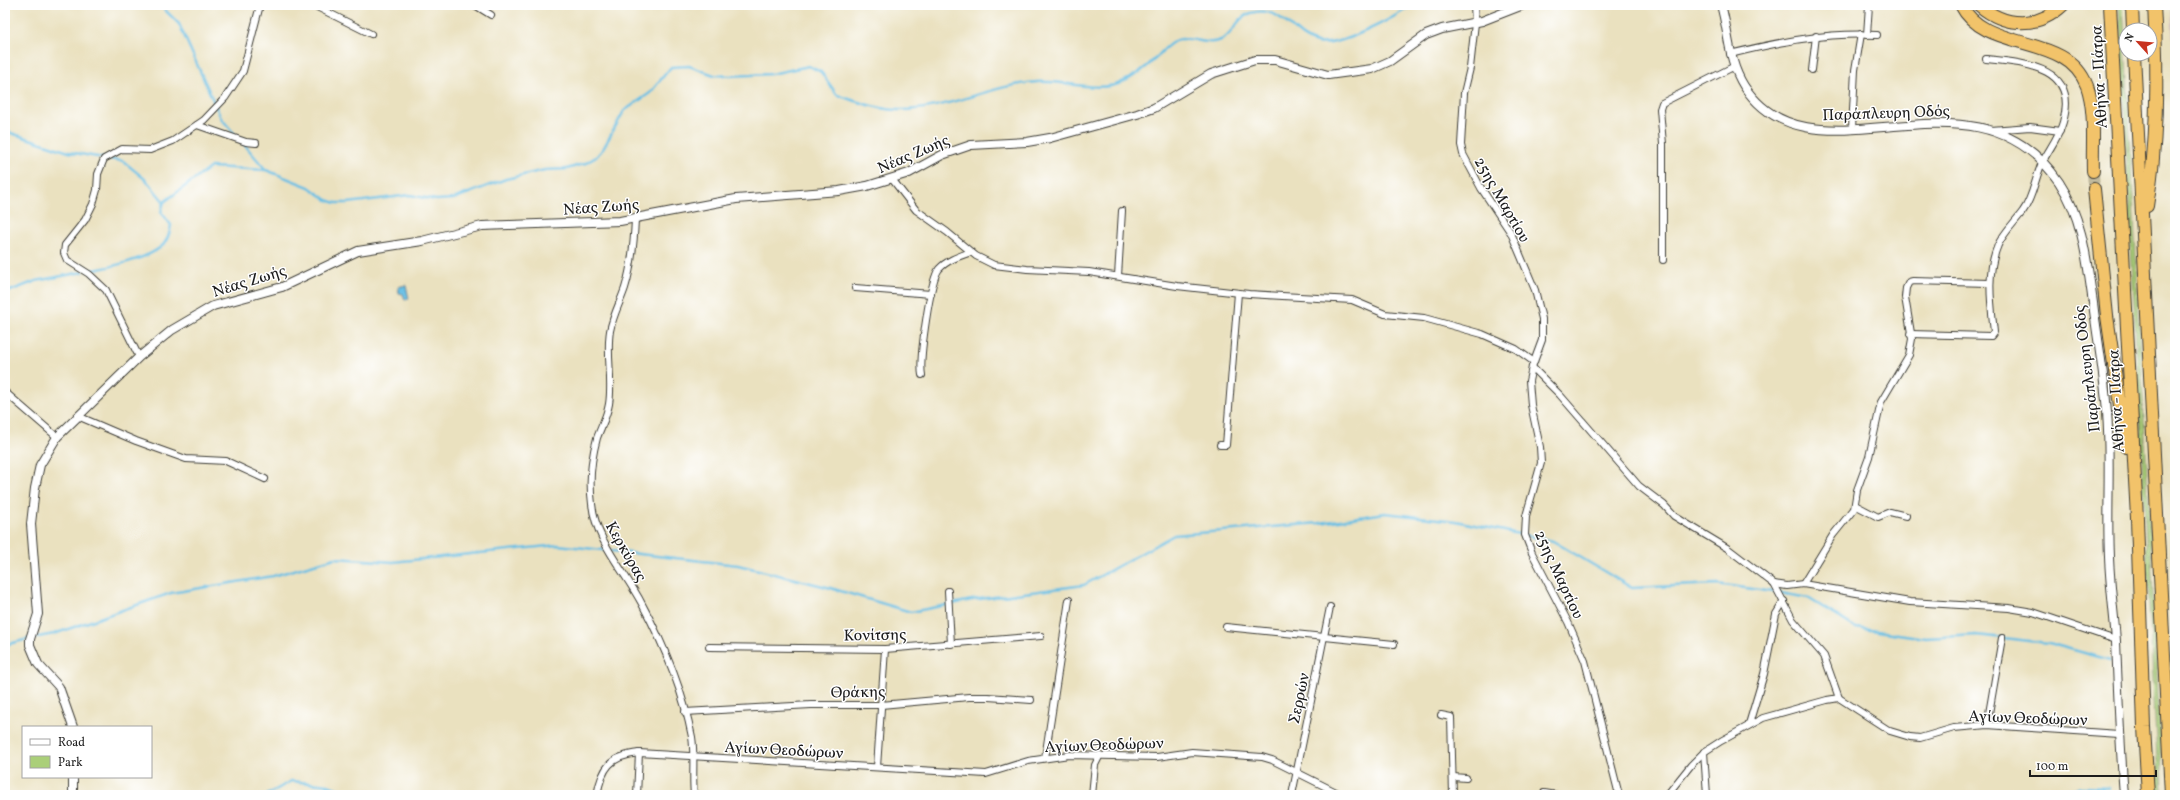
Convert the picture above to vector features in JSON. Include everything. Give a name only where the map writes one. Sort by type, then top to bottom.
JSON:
[{"type":"highway","points":[[1961,5],[1972,20],[1984,29],[2053,52],[2068,61],[2081,75],[2087,87],[2091,108],[2093,171]]},
{"type":"highway","points":[[1979,5],[1999,19],[2018,23],[2048,17],[2063,5]]},
{"type":"highway","name":"Αθήνα - Πάτρα","points":[[2110,5],[2137,518],[2148,795]]},
{"type":"highway","points":[[2132,5],[2133,22]]},
{"type":"highway","points":[[2143,229],[2151,184],[2157,87],[2154,5]]},
{"type":"highway","points":[[2134,62],[2172,795]]},
{"type":"highway","points":[[2094,189],[2107,316],[2137,518]]},
{"type":"street","points":[[138,358],[106,290],[89,274],[66,260],[64,250],[70,236],[84,220],[93,204],[97,190],[98,174],[104,159],[122,148],[158,148],[173,141],[197,125],[221,103],[240,77],[248,54],[260,5]]},
{"type":"street","points":[[312,5],[372,34]]},
{"type":"street","points":[[475,5],[491,15]]},
{"type":"street","name":"25ης Μαρτίου","points":[[1474,5],[1475,23],[1470,68],[1464,93],[1461,145],[1463,154],[1481,188],[1511,233],[1535,290],[1543,329],[1542,340],[1533,364],[1530,393],[1540,447],[1541,463],[1526,516],[1525,536],[1532,553],[1568,622],[1585,661],[1619,795]]},
{"type":"street","name":"Νέας Ζωής","points":[[73,726],[59,687],[38,664],[30,645],[30,639],[38,614],[33,562],[33,506],[40,464],[57,437],[80,417],[138,358],[172,330],[213,306],[282,287],[358,251],[422,240],[490,225],[620,221],[736,199],[840,191],[892,179],[909,173],[950,152],[971,145],[1027,142],[1050,138],[1137,114],[1154,108],[1205,76],[1240,64],[1267,59],[1328,75],[1365,71],[1390,61],[1426,35],[1442,29],[1475,23],[1523,5]]},
{"type":"street","points":[[1852,129],[1855,70],[1864,35],[1869,5]]},
{"type":"street","name":"Παράπλευρη Οδός","points":[[1722,7],[1730,54],[1744,86],[1760,104],[1778,118],[1810,128],[1852,129],[1936,123],[1966,124],[1991,130],[2020,144],[2043,162],[2059,182],[2071,204],[2082,236],[2087,264],[2107,412],[2109,558],[2116,640],[2119,734],[2124,795]]},
{"type":"street","points":[[1730,54],[1775,43],[1816,36],[1877,35]]},
{"type":"street","points":[[1812,70],[1816,36]]},
{"type":"street","points":[[1910,334],[1990,336],[1994,332],[1989,283],[1998,245],[2024,210],[2043,162],[2060,131],[2066,108],[2064,86],[2059,80],[2050,74],[2020,64],[1986,59]]},
{"type":"street","points":[[1663,260],[1663,144],[1660,109],[1662,103],[1734,66]]},
{"type":"street","points":[[197,125],[246,142],[256,143]]},
{"type":"street","points":[[1991,130],[2030,127],[2060,131]]},
{"type":"street","points":[[892,179],[916,210],[984,261],[1006,267],[1089,272],[1177,286],[1238,293],[1352,300],[1385,314],[1424,318],[1482,334],[1516,349],[1533,364],[1639,486],[1664,505],[1674,516],[1727,548],[1774,584],[1800,628],[1824,656],[1839,698],[1811,703],[1773,714],[1749,724],[1704,752],[1667,795]]},
{"type":"street","points":[[1118,276],[1122,211]]},
{"type":"street","name":"Κερκύρας","points":[[635,219],[629,273],[614,313],[610,329],[608,347],[609,403],[592,458],[590,478],[592,504],[595,522],[603,540],[642,603],[665,652],[681,695],[692,738],[694,795]]},
{"type":"street","points":[[922,375],[921,359],[934,279],[938,270],[947,262],[971,252]]},
{"type":"street","points":[[1803,584],[1821,553],[1855,505],[1856,490],[1869,457],[1881,402],[1909,355],[1912,340],[1905,297],[1906,288],[1909,282],[1989,283]]},
{"type":"street","points":[[855,288],[931,294]]},
{"type":"street","points":[[1220,445],[1226,445],[1238,293]]},
{"type":"street","points":[[5,392],[57,437]]},
{"type":"street","points":[[80,417],[136,442],[186,458],[226,461],[265,479]]},
{"type":"street","points":[[1855,505],[1878,518],[1890,512],[1906,516]]},
{"type":"street","points":[[1774,584],[1787,586],[1803,584],[1915,603],[2009,608],[2034,612],[2116,640]]},
{"type":"street","points":[[948,591],[951,644]]},
{"type":"street","points":[[1045,758],[1069,600]]},
{"type":"street","points":[[1749,724],[1764,674],[1776,614],[1784,601]]},
{"type":"street","name":"Σερρών","points":[[1292,795],[1330,607]]},
{"type":"street","points":[[1226,627],[1394,644]]},
{"type":"street","name":"Κονίτσης","points":[[709,648],[885,648],[1041,636]]},
{"type":"street","points":[[1987,725],[2002,638]]},
{"type":"street","points":[[878,767],[885,648]]},
{"type":"street","name":"Θράκης","points":[[685,712],[811,705],[881,705],[976,697],[1031,700]]},
{"type":"street","name":"Αγίων Θεοδώρων","points":[[1839,698],[1879,725],[1906,736],[1920,738],[1954,728],[1987,725],[2119,734]]},
{"type":"street","points":[[1442,715],[1451,717],[1453,795]]},
{"type":"street","name":"Αγίων Θεοδώρων","points":[[639,753],[692,758],[776,760],[986,774],[1019,763],[1069,755],[1157,756],[1192,752],[1247,755],[1272,760],[1342,795]]},
{"type":"street","points":[[1704,752],[1706,795]]},
{"type":"street","points":[[597,795],[606,766],[616,759],[639,753],[637,795]]},
{"type":"street","points":[[1092,795],[1096,765],[1100,755]]},
{"type":"street","points":[[1453,777],[1466,778]]},
{"type":"street","points":[[73,778],[74,795]]},
{"type":"street","points":[[1544,793],[1557,795]]},
{"type":"shaded area","points":[[2171,5],[2175,5],[2175,81],[2173,45]]},
{"type":"green space","points":[[2119,5],[2123,5],[2124,22],[2120,22]]},
{"type":"green space","points":[[2122,62],[2126,62],[2163,795],[2159,795]]},
{"type":"water","points":[[406,285],[409,299],[405,300],[403,294],[399,293],[398,287]]},
{"type":"waterway","points":[[160,5],[179,24],[221,118],[238,138]]},
{"type":"waterway","points":[[88,271],[138,259],[157,250],[163,245],[168,236],[171,225],[161,212],[164,202],[211,167],[266,170],[309,187],[327,200],[336,203],[348,203],[410,195],[436,200],[453,199],[506,179],[545,170],[567,169],[586,163],[596,157],[603,149],[624,111],[650,93],[671,67],[689,66],[714,75],[730,76],[771,74],[809,66],[821,72],[837,95],[868,105],[891,110],[916,109],[951,102],[1019,84],[1047,82],[1099,87],[1118,84],[1134,76],[1157,57],[1167,46],[1175,41],[1181,39],[1210,42],[1221,40],[1229,34],[1242,18],[1251,13],[1262,11],[1271,13],[1286,22],[1308,40],[1317,43],[1327,43],[1339,41],[1366,31],[1412,5]]},
{"type":"waterway","points":[[5,131],[69,152],[103,158]]},
{"type":"waterway","points":[[243,143],[266,170]]},
{"type":"waterway","points":[[108,159],[123,161],[146,180],[164,202]]},
{"type":"waterway","points":[[5,293],[36,281],[83,272]]},
{"type":"waterway","points":[[33,638],[54,634],[171,593],[273,576],[335,558],[393,562],[558,545],[738,565],[827,587],[911,612],[972,600],[1084,585],[1174,535],[1320,523],[1385,513],[1456,521],[1553,541],[1632,588],[1717,584],[1781,593],[1808,598],[1856,628],[1926,638],[1977,635],[2048,643],[2110,660]]},
{"type":"waterway","points":[[5,645],[28,639]]},
{"type":"waterway","points":[[267,795],[291,781],[328,785],[353,795]]},
{"type":"waterway","points":[[2059,795],[2082,787],[2108,788]]},
{"type":"tunnel","points":[[2093,171],[2094,189]]}]
